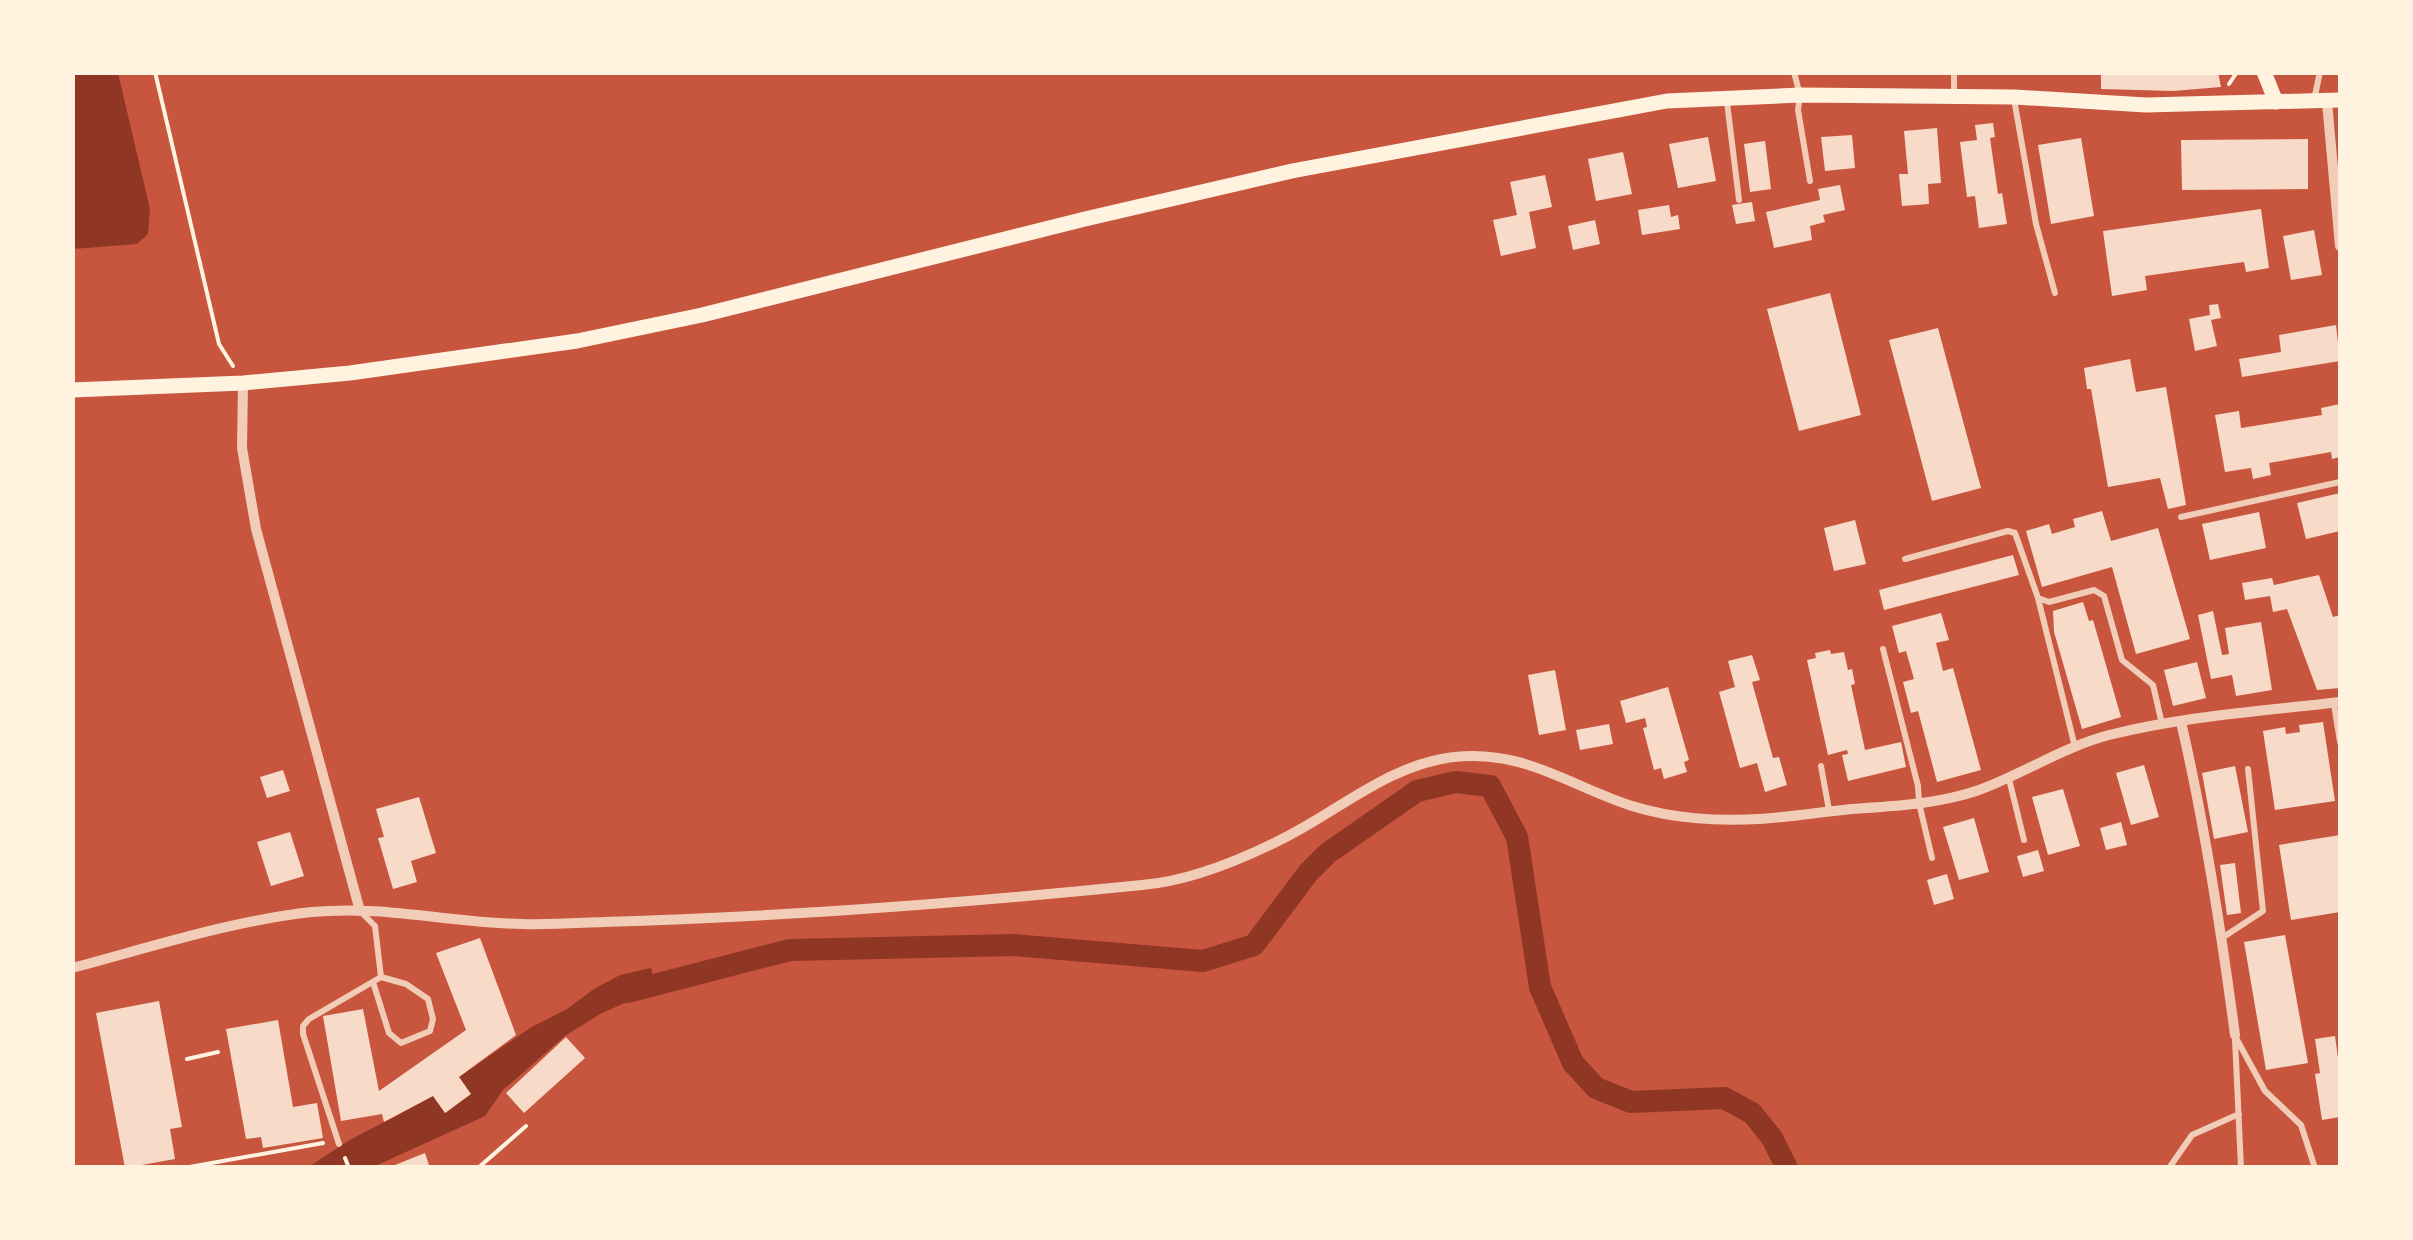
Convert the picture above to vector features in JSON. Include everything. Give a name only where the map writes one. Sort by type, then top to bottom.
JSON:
[{"type":"main road","points":[[2264,72],[2276,102]]},
{"type":"main road","points":[[72,390],[242,383],[472,358],[595,337],[769,300],[1084,218],[1292,171],[1668,101],[1800,95],[2014,97],[2146,105],[2327,101]]},
{"type":"street","points":[[2327,101],[2340,246]]},
{"type":"street","points":[[242,383],[242,448],[256,529],[360,911]]},
{"type":"street","points":[[72,968],[261,920],[313,912],[360,911],[521,924],[618,922],[972,900],[1152,884],[1213,868],[1285,837],[1386,778],[1422,762],[1458,756],[1500,756],[1667,816],[1759,819],[1919,803],[1976,791],[2111,734],[2337,702]]},
{"type":"street","points":[[2181,722],[2196,784],[2235,1034]]},
{"type":"lane","points":[[1794,72],[1810,182]]},
{"type":"lane","points":[[1954,72],[1954,97]]},
{"type":"lane","points":[[2320,72],[2327,101]]},
{"type":"lane","points":[[1726,96],[1739,200]]},
{"type":"lane","points":[[2014,97],[2036,224],[2055,293]]},
{"type":"lane","points":[[2181,518],[2340,482]]},
{"type":"lane","points":[[1905,559],[2011,531],[2015,534],[2038,598],[2075,746]]},
{"type":"lane","points":[[2038,598],[2048,602],[2099,591],[2106,602],[2122,660],[2153,685],[2162,725]]},
{"type":"lane","points":[[1883,649],[1932,858]]},
{"type":"lane","points":[[2337,702],[2340,742]]},
{"type":"lane","points":[[1821,766],[1829,812]]},
{"type":"lane","points":[[2222,938],[2263,911],[2248,769]]},
{"type":"lane","points":[[2009,778],[2024,840]]},
{"type":"lane","points":[[360,911],[375,926],[381,977]]},
{"type":"lane","points":[[338,1142],[303,1034],[308,1019],[372,982],[381,977],[406,984],[428,999],[430,1031],[400,1043],[389,1034],[372,982]]},
{"type":"lane","points":[[2235,1034],[2241,1168]]},
{"type":"lane","points":[[2235,1034],[2265,1091],[2301,1125],[2315,1168]]},
{"type":"lane","points":[[2169,1168],[2192,1136],[2239,1114]]},
{"type":"path","points":[[156,72],[219,344],[242,383]]},
{"type":"path","points":[[187,1059],[218,1052]]},
{"type":"path","points":[[478,1168],[526,1126]]},
{"type":"path","points":[[184,1168],[338,1142]]},
{"type":"path","points":[[206,1154],[207,1164]]},
{"type":"shaded area","points":[[72,73],[118,73],[150,209],[148,234],[137,244],[73,249]]},
{"type":"shaded area","points":[[651,968],[656,989],[600,1014],[565,1036],[503,1090],[485,1116],[373,1167],[307,1168],[348,1141],[433,1096],[446,1113],[470,1094],[459,1077],[594,989],[620,975]]},
{"type":"building","points":[[2101,72],[2218,72],[2221,87],[2173,91],[2101,89]]},
{"type":"building","points":[[1993,123],[1995,137],[1990,138],[1998,194],[2002,193],[2007,224],[1979,228],[1975,196],[1967,197],[1960,142],[1977,140],[1975,125]]},
{"type":"building","points":[[1937,128],[1941,183],[1928,184],[1929,204],[1902,206],[1899,174],[1908,174],[1904,131]]},
{"type":"building","points":[[1852,135],[1855,168],[1825,171],[1821,137]]},
{"type":"building","points":[[1708,137],[1716,181],[1678,188],[1669,144]]},
{"type":"building","points":[[2081,138],[2094,216],[2051,224],[2038,145]]},
{"type":"building","points":[[2308,139],[2308,189],[2182,190],[2181,140]]},
{"type":"building","points":[[1765,141],[1771,189],[1750,192],[1744,144]]},
{"type":"building","points":[[1623,152],[1632,194],[1596,201],[1588,159]]},
{"type":"building","points":[[1545,175],[1552,207],[1529,212],[1536,248],[1501,256],[1493,220],[1517,215],[1510,182]]},
{"type":"building","points":[[1840,185],[1845,210],[1823,215],[1825,222],[1810,226],[1812,240],[1774,248],[1766,212],[1820,200],[1818,189]]},
{"type":"building","points":[[1752,202],[1755,221],[1736,224],[1732,205]]},
{"type":"building","points":[[1669,205],[1671,217],[1678,215],[1680,229],[1642,235],[1638,210]]},
{"type":"building","points":[[2261,209],[2269,268],[2246,272],[2244,262],[2145,276],[2147,290],[2112,296],[2103,231]]},
{"type":"building","points":[[1595,220],[1600,244],[1573,250],[1568,226]]},
{"type":"building","points":[[2314,230],[2322,275],[2291,280],[2283,236]]},
{"type":"building","points":[[1830,293],[1861,415],[1799,431],[1767,309]]},
{"type":"building","points":[[2218,304],[2221,318],[2211,320],[2217,346],[2195,351],[2189,319],[2210,315],[2209,305]]},
{"type":"building","points":[[2336,325],[2340,361],[2242,377],[2239,359],[2281,352],[2279,335]]},
{"type":"building","points":[[1938,328],[1981,488],[1932,501],[1889,340]]},
{"type":"building","points":[[2130,359],[2136,392],[2166,387],[2186,505],[2168,509],[2160,478],[2108,487],[2084,368]]},
{"type":"building","points":[[2340,404],[2340,457],[2332,459],[2331,452],[2269,463],[2271,475],[2253,479],[2251,468],[2225,472],[2215,415],[2239,411],[2241,428],[2322,415],[2321,408]]},
{"type":"building","points":[[2340,493],[2340,531],[2306,539],[2297,503]]},
{"type":"building","points":[[2102,511],[2111,541],[2158,528],[2190,639],[2136,654],[2112,567],[2042,587],[2026,531],[2049,524],[2052,534],[2075,527],[2073,519]]},
{"type":"building","points":[[2259,512],[2266,548],[2210,560],[2202,524]]},
{"type":"building","points":[[1855,520],[1866,564],[1834,571],[1824,528]]},
{"type":"building","points":[[2013,555],[2019,575],[1884,610],[1879,590]]},
{"type":"building","points":[[2319,575],[2333,617],[2340,615],[2340,688],[2317,690],[2287,609],[2273,612],[2270,596],[2245,600],[2242,583],[2272,578],[2274,585]]},
{"type":"building","points":[[2083,602],[2089,621],[2093,620],[2121,717],[2082,729],[2054,632],[2053,611]]},
{"type":"building","points":[[2213,611],[2222,655],[2229,654],[2225,628],[2261,622],[2272,690],[2236,696],[2232,675],[2211,679],[2198,615]]},
{"type":"building","points":[[1941,613],[1949,640],[1936,643],[1943,671],[1953,668],[1981,770],[1937,782],[1918,711],[1911,713],[1903,682],[1914,679],[1906,651],[1899,653],[1892,626]]},
{"type":"building","points":[[1830,650],[1831,654],[1844,652],[1848,670],[1852,669],[1855,684],[1851,685],[1865,750],[1901,742],[1906,767],[1848,781],[1842,755],[1848,754],[1847,750],[1828,755],[1807,660],[1816,658],[1815,653]]},
{"type":"building","points":[[1752,655],[1760,680],[1752,682],[1773,758],[1779,757],[1787,785],[1765,792],[1757,763],[1740,768],[1719,692],[1735,687],[1728,661]]},
{"type":"building","points":[[2197,662],[2206,698],[2173,706],[2164,670]]},
{"type":"building","points":[[1555,670],[1566,730],[1539,735],[1528,675]]},
{"type":"building","points":[[1668,687],[1689,760],[1684,762],[1687,772],[1664,779],[1661,768],[1654,770],[1643,728],[1647,727],[1645,718],[1626,723],[1620,701]]},
{"type":"building","points":[[2323,722],[2335,801],[2275,810],[2263,731],[2285,727],[2286,734],[2300,732],[2299,725]]},
{"type":"building","points":[[1609,724],[1613,744],[1580,750],[1576,730]]},
{"type":"building","points":[[2144,765],[2159,817],[2131,825],[2116,773]]},
{"type":"building","points":[[2235,766],[2248,832],[2214,839],[2202,773]]},
{"type":"building","points":[[283,770],[290,791],[267,798],[260,777]]},
{"type":"building","points":[[2063,789],[2080,846],[2048,855],[2032,797]]},
{"type":"building","points":[[419,797],[436,853],[411,861],[417,882],[393,889],[378,838],[384,837],[376,809]]},
{"type":"building","points":[[1974,818],[1989,872],[1959,880],[1943,827]]},
{"type":"building","points":[[2121,822],[2127,845],[2106,850],[2100,828]]},
{"type":"building","points":[[290,832],[304,876],[271,886],[257,842]]},
{"type":"building","points":[[2340,835],[2340,912],[2291,920],[2279,845]]},
{"type":"building","points":[[2038,850],[2044,871],[2023,877],[2017,856]]},
{"type":"building","points":[[2235,863],[2241,913],[2227,915],[2220,865]]},
{"type":"building","points":[[1947,874],[1954,899],[1934,905],[1927,880]]},
{"type":"building","points":[[2285,935],[2308,1063],[2266,1070],[2244,942]]},
{"type":"building","points":[[480,938],[516,1035],[459,1077],[471,1094],[445,1113],[433,1096],[384,1122],[382,1114],[341,1121],[323,1016],[363,1009],[379,1091],[466,1030],[436,953]]},
{"type":"building","points":[[159,1001],[182,1127],[170,1129],[175,1159],[125,1168],[96,1013]]},
{"type":"building","points":[[278,1020],[293,1107],[317,1103],[323,1138],[263,1148],[261,1137],[246,1139],[226,1029]]},
{"type":"building","points":[[2335,1036],[2340,1117],[2322,1120],[2315,1074],[2320,1073],[2315,1039]]},
{"type":"building","points":[[566,1037],[585,1058],[524,1113],[506,1093]]},
{"type":"building","points":[[425,1153],[430,1168],[390,1168],[390,1167]]},
{"type":"waterway","points":[[627,992],[790,950],[1014,945],[1203,961],[1254,945],[1308,873],[1328,853],[1417,791],[1456,782],[1490,786],[1517,837],[1540,987],[1573,1063],[1596,1088],[1631,1102],[1724,1098],[1752,1113],[1772,1138],[1787,1168]]}]
